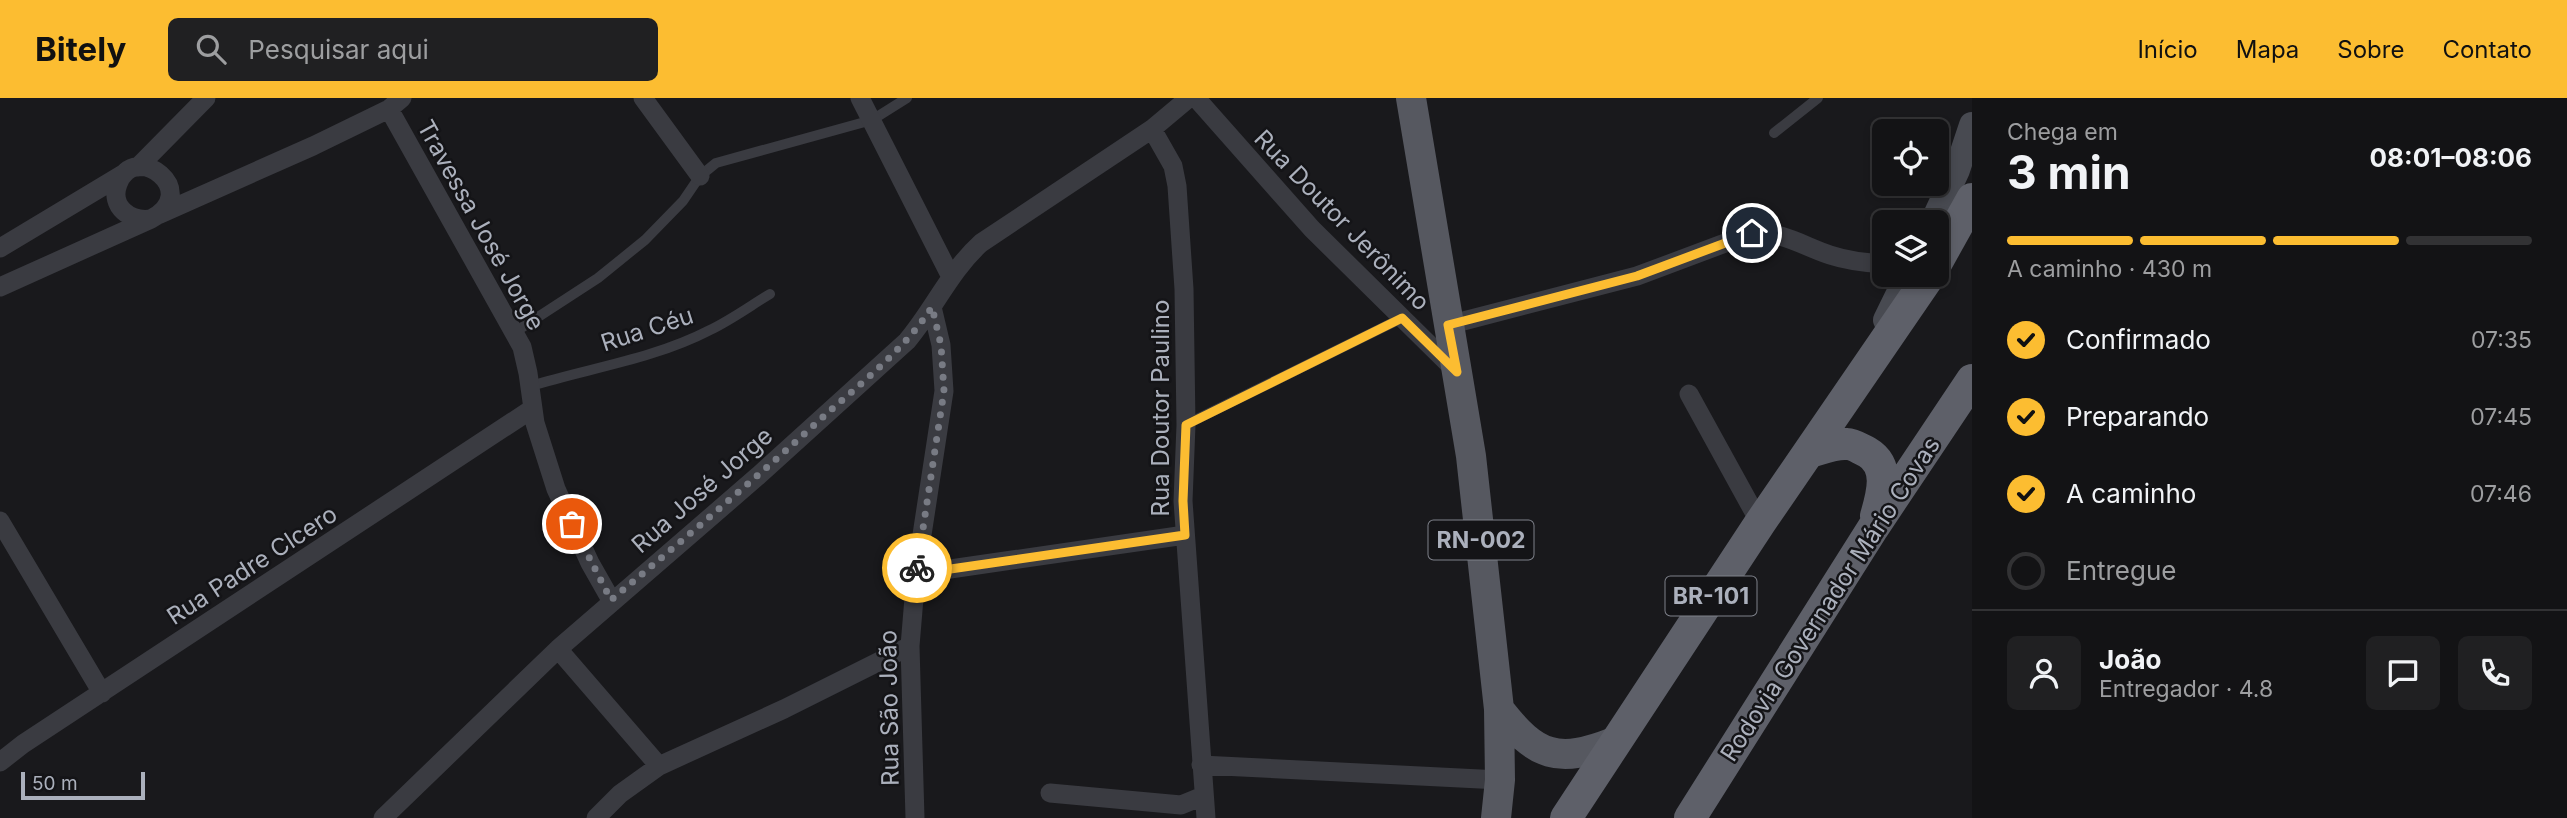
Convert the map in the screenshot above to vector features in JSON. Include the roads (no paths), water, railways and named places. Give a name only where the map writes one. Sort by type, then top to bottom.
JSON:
[{"type":"highway","points":[[1949,240],[1972,199]]},
{"type":"highway","name":"BR-101","points":[[1566,818],[1760,523],[1922,287]]},
{"type":"highway","name":"Rodovia Governador Mário Covas","points":[[1690,818],[1873,528],[1972,380]]},
{"type":"highway","points":[[1809,452],[1848,444],[1872,455],[1880,465],[1883,490],[1873,528]]},
{"type":"main road","name":"RN-002","points":[[1411,98],[1471,456],[1499,709],[1500,780],[1496,818]]},
{"type":"main road","points":[[1939,210],[1957,170],[1972,125]]},
{"type":"main road","points":[[1853,387],[1902,287]]},
{"type":"main road","points":[[1499,709],[1524,737],[1556,754],[1574,755],[1614,742]]},
{"type":"street","points":[[0,248],[135,168],[156,170],[167,182],[169,200],[156,217],[133,219],[120,207],[116,199],[118,181],[135,168],[206,98]]},
{"type":"street","points":[[643,98],[700,176]]},
{"type":"street","points":[[860,98],[951,277]]},
{"type":"street","name":"Rua José Jorge","points":[[383,818],[611,600],[758,476],[907,341],[951,277],[981,243],[1152,129],[1189,98]]},
{"type":"street","name":"Rua Doutor Jerônimo","points":[[1196,98],[1287,203],[1457,372]]},
{"type":"street","points":[[0,287],[395,104]]},
{"type":"street","name":"Travessa José Jorge","points":[[395,104],[522,347],[531,386],[532,409],[562,505],[611,600]]},
{"type":"street","name":"Rua Doutor Paulino","points":[[1152,129],[1173,166],[1177,186],[1184,289],[1186,425],[1183,501],[1206,818]]},
{"type":"street","points":[[1448,325],[1637,276],[1752,233],[1771,232],[1831,255],[1872,263]]},
{"type":"street","name":"Rua São João","points":[[915,818],[910,646],[916,574],[944,391],[941,345],[932,307]]},
{"type":"street","points":[[1689,394],[1760,523]]},
{"type":"street","name":"Rua Padre Clcero","points":[[0,762],[23,744],[532,409]]},
{"type":"street","points":[[0,522],[102,693]]},
{"type":"street","points":[[916,574],[1185,535]]},
{"type":"street","points":[[596,818],[620,794],[659,766],[784,709],[910,646]]},
{"type":"street","points":[[558,649],[659,766]]},
{"type":"street","points":[[1201,765],[1500,780]]},
{"type":"street","points":[[1050,793],[1181,806],[1203,796]]},
{"type":"lane","points":[[515,332],[598,278],[645,240],[683,201],[700,176],[716,163],[872,120],[907,98]]},
{"type":"lane","points":[[1774,132],[1818,98]]},
{"type":"lane","name":"Rua Céu","points":[[531,386],[676,344],[710,330],[770,294]]},
{"type":"lane","points":[[1186,425],[1402,318]]}]
